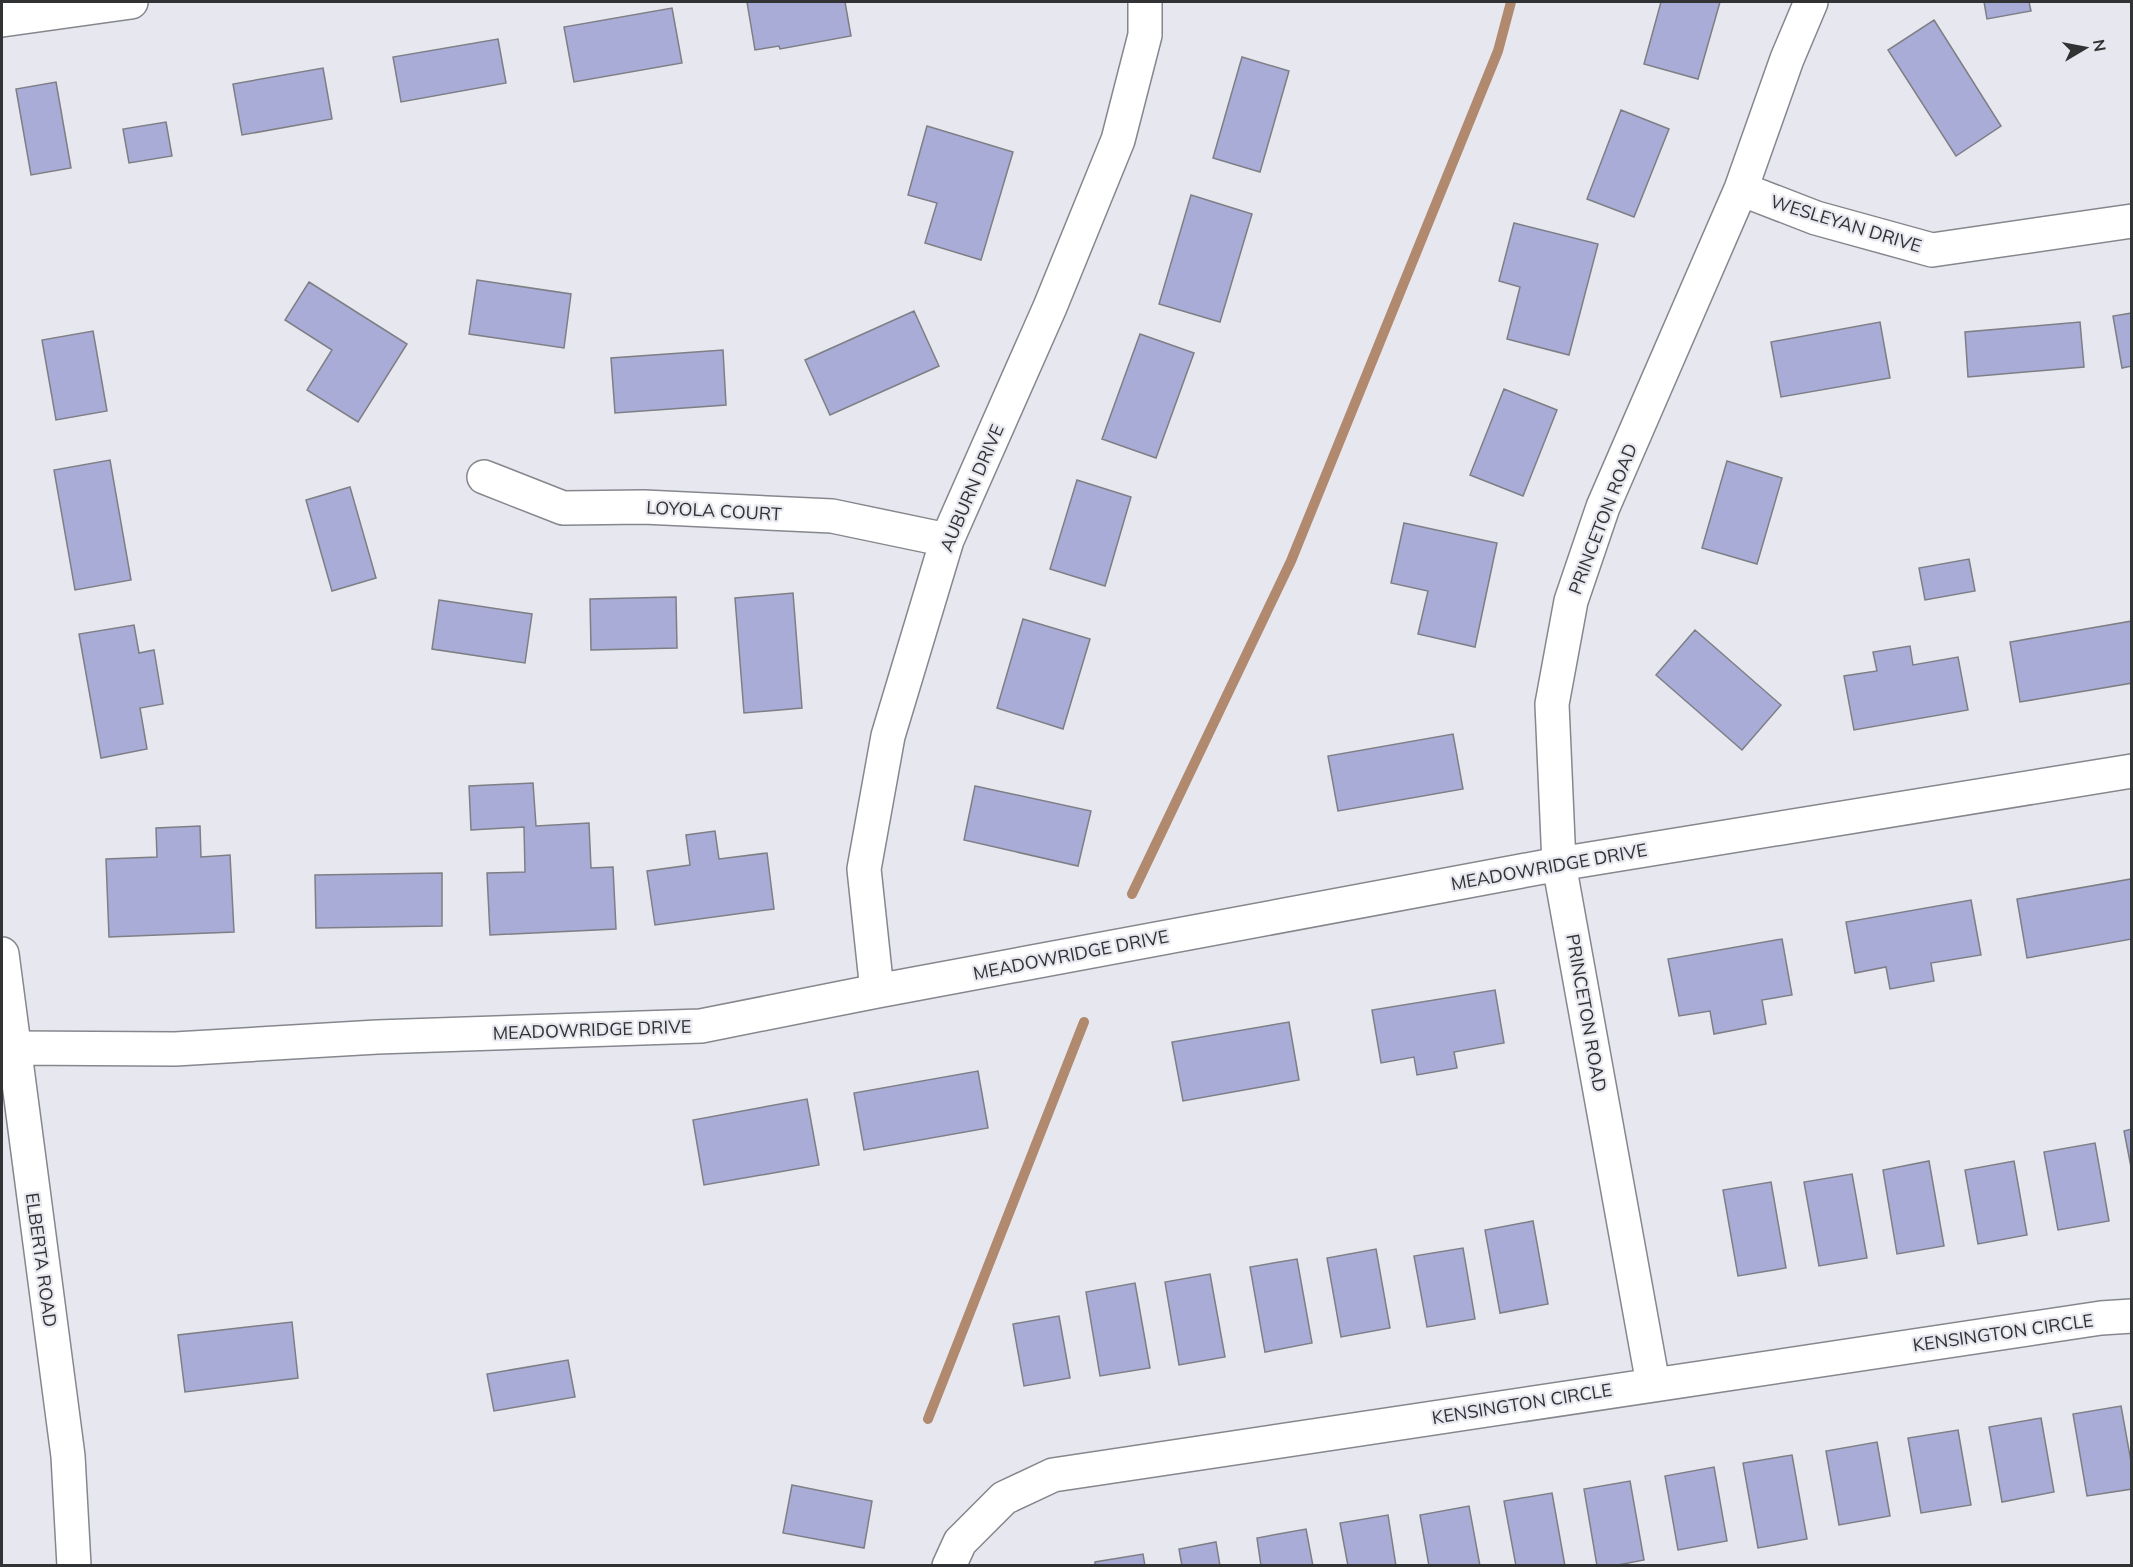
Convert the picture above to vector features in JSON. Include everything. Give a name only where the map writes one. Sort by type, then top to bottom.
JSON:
[{"type":"street","points":[[2,20],[131,2]]},
{"type":"street","name":"AUBURN DRIVE","points":[[877,991],[864,869],[888,736],[947,540],[1050,307],[1118,140],[1145,35],[1145,2]]},
{"type":"street","name":"PRINCETON ROAD","points":[[1653,1384],[1559,864],[1552,704],[1571,601],[1603,507],[1741,189],[1787,59],[1811,2]]},
{"type":"street","name":"WESLEYAN DRIVE","points":[[1741,189],[1816,218],[1932,250],[2132,221]]},
{"type":"street","name":"LOYOLA COURT","points":[[484,477],[563,508],[644,507],[832,516],[947,540]]},
{"type":"street","name":"MEADOWRIDGE DRIVE","points":[[7,1050],[175,1049],[377,1037],[701,1026],[1559,864],[2132,771]]},
{"type":"street","name":"ELBERTA ROAD","points":[[2,954],[7,1050],[68,1456],[74,1566]]},
{"type":"street","name":"KENSINGTON CIRCLE","points":[[949,1566],[960,1542],[1004,1498],[1053,1475],[1653,1384],[2101,1318],[2132,1316]]},
{"type":"building","points":[[747,2],[845,2],[851,36],[780,49],[779,46],[755,50]]},
{"type":"building","points":[[1661,2],[1720,2],[1698,79],[1644,64]]},
{"type":"building","points":[[1984,2],[2029,2],[2031,11],[1987,19]]},
{"type":"building","points":[[672,8],[682,63],[574,82],[564,27]]},
{"type":"building","points":[[1934,20],[2001,126],[1956,156],[1888,50]]},
{"type":"building","points":[[498,39],[506,83],[401,102],[393,57]]},
{"type":"building","points":[[1242,57],[1289,71],[1260,172],[1213,158]]},
{"type":"building","points":[[323,68],[332,119],[242,135],[233,84]]},
{"type":"building","points":[[56,82],[71,168],[31,175],[16,89]]},
{"type":"building","points":[[1621,110],[1669,129],[1634,217],[1587,199]]},
{"type":"building","points":[[166,122],[172,156],[129,163],[123,129]]},
{"type":"building","points":[[927,126],[1013,152],[981,260],[925,243],[937,203],[908,195]]},
{"type":"building","points":[[1191,195],[1252,214],[1220,322],[1159,304]]},
{"type":"building","points":[[1514,223],[1598,244],[1569,355],[1507,339],[1520,287],[1499,281]]},
{"type":"building","points":[[477,280],[571,294],[564,348],[469,334]]},
{"type":"building","points":[[309,282],[407,344],[358,422],[307,390],[332,350],[285,320]]},
{"type":"building","points":[[914,311],[939,366],[830,415],[805,360]]},
{"type":"building","points":[[2132,313],[2132,366],[2122,368],[2113,316]]},
{"type":"building","points":[[1880,322],[1890,378],[1781,397],[1771,342]]},
{"type":"building","points":[[2080,322],[2084,367],[1968,377],[1965,332]]},
{"type":"building","points":[[93,331],[107,411],[56,420],[42,340]]},
{"type":"building","points":[[1140,334],[1194,353],[1156,458],[1102,439]]},
{"type":"building","points":[[723,350],[726,405],[615,413],[611,358]]},
{"type":"building","points":[[1504,389],[1557,410],[1523,496],[1470,475]]},
{"type":"building","points":[[110,460],[131,580],[75,590],[54,470]]},
{"type":"building","points":[[1727,461],[1782,478],[1757,564],[1702,548]]},
{"type":"building","points":[[1077,480],[1131,497],[1105,586],[1050,569]]},
{"type":"building","points":[[350,487],[376,578],[332,591],[306,500]]},
{"type":"building","points":[[1404,523],[1497,543],[1475,647],[1418,634],[1428,591],[1391,583]]},
{"type":"building","points":[[1969,559],[1975,591],[1925,600],[1919,568]]},
{"type":"building","points":[[793,593],[802,708],[744,713],[735,598]]},
{"type":"building","points":[[676,597],[677,648],[591,650],[590,599]]},
{"type":"building","points":[[439,600],[532,614],[525,663],[432,649]]},
{"type":"building","points":[[1023,619],[1090,639],[1063,729],[997,708]]},
{"type":"building","points":[[2132,621],[2132,683],[2020,702],[2010,642]]},
{"type":"building","points":[[134,625],[139,653],[154,650],[163,704],[140,708],[147,749],[101,758],[79,634]]},
{"type":"building","points":[[1695,630],[1781,705],[1742,750],[1656,675]]},
{"type":"building","points":[[1910,646],[1913,665],[1958,657],[1968,710],[1854,730],[1844,676],[1877,671],[1873,652]]},
{"type":"building","points":[[1453,734],[1463,789],[1338,811],[1328,756]]},
{"type":"building","points":[[533,783],[536,826],[589,823],[591,868],[613,867],[616,929],[490,935],[487,873],[525,872],[524,827],[471,830],[469,786]]},
{"type":"building","points":[[975,786],[1091,811],[1078,866],[964,840]]},
{"type":"building","points":[[200,826],[201,857],[230,855],[234,932],[109,937],[106,859],[157,857],[156,828]]},
{"type":"building","points":[[715,831],[719,859],[767,853],[774,909],[655,925],[647,871],[690,865],[686,835]]},
{"type":"building","points":[[442,873],[442,926],[316,928],[315,875]]},
{"type":"building","points":[[2131,879],[2132,939],[2027,958],[2017,899]]},
{"type":"building","points":[[1971,900],[1981,955],[1931,963],[1934,981],[1890,989],[1886,967],[1855,973],[1846,922]]},
{"type":"building","points":[[1782,939],[1792,995],[1762,1000],[1766,1024],[1714,1034],[1710,1011],[1679,1016],[1668,959]]},
{"type":"building","points":[[1495,990],[1504,1043],[1454,1052],[1457,1068],[1417,1075],[1414,1057],[1381,1063],[1372,1010]]},
{"type":"building","points":[[1289,1022],[1299,1080],[1183,1101],[1172,1042]]},
{"type":"building","points":[[978,1071],[988,1128],[864,1150],[854,1093]]},
{"type":"building","points":[[807,1099],[819,1165],[704,1185],[693,1120]]},
{"type":"building","points":[[2132,1129],[2132,1172],[2124,1131]]},
{"type":"building","points":[[2095,1143],[2109,1221],[2058,1230],[2044,1152]]},
{"type":"building","points":[[1929,1161],[1944,1246],[1897,1254],[1883,1170]]},
{"type":"building","points":[[2014,1161],[2027,1235],[1978,1244],[1965,1170]]},
{"type":"building","points":[[1852,1174],[1867,1258],[1819,1266],[1804,1182]]},
{"type":"building","points":[[1771,1182],[1786,1268],[1738,1276],[1723,1190]]},
{"type":"building","points":[[1533,1221],[1548,1304],[1500,1313],[1485,1230]]},
{"type":"building","points":[[1463,1248],[1475,1319],[1427,1327],[1414,1256]]},
{"type":"building","points":[[1376,1249],[1390,1328],[1341,1337],[1327,1258]]},
{"type":"building","points":[[1297,1259],[1312,1343],[1265,1352],[1250,1267]]},
{"type":"building","points":[[1210,1274],[1225,1357],[1179,1365],[1165,1282]]},
{"type":"building","points":[[1135,1283],[1150,1368],[1100,1376],[1086,1292]]},
{"type":"building","points":[[1059,1316],[1070,1378],[1024,1386],[1013,1324]]},
{"type":"building","points":[[292,1322],[298,1378],[185,1392],[178,1335]]},
{"type":"building","points":[[568,1360],[575,1397],[494,1411],[487,1374]]},
{"type":"building","points":[[2121,1406],[2132,1467],[2132,1489],[2087,1496],[2073,1414]]},
{"type":"building","points":[[2041,1418],[2054,1492],[2002,1502],[1989,1427]]},
{"type":"building","points":[[1958,1430],[1971,1505],[1921,1513],[1908,1438]]},
{"type":"building","points":[[1877,1442],[1890,1516],[1839,1525],[1826,1451]]},
{"type":"building","points":[[1792,1455],[1807,1539],[1758,1548],[1743,1463]]},
{"type":"building","points":[[1714,1467],[1727,1541],[1678,1550],[1665,1476]]},
{"type":"building","points":[[1630,1481],[1644,1560],[1613,1566],[1597,1566],[1584,1489]]},
{"type":"building","points":[[792,1485],[872,1501],[864,1548],[783,1533]]},
{"type":"building","points":[[1552,1493],[1565,1566],[1516,1566],[1504,1501]]},
{"type":"building","points":[[1469,1506],[1480,1566],[1429,1566],[1420,1515]]},
{"type":"building","points":[[1388,1515],[1396,1566],[1348,1566],[1340,1523]]},
{"type":"building","points":[[1306,1529],[1313,1566],[1261,1566],[1257,1538]]},
{"type":"building","points":[[1216,1542],[1220,1566],[1182,1566],[1179,1549]]},
{"type":"building","points":[[1143,1554],[1145,1566],[1095,1566],[1095,1562]]},
{"type":"waterway","points":[[1132,894],[1291,561],[1498,51],[1511,2]]},
{"type":"waterway","points":[[928,1419],[1084,1022]]}]
